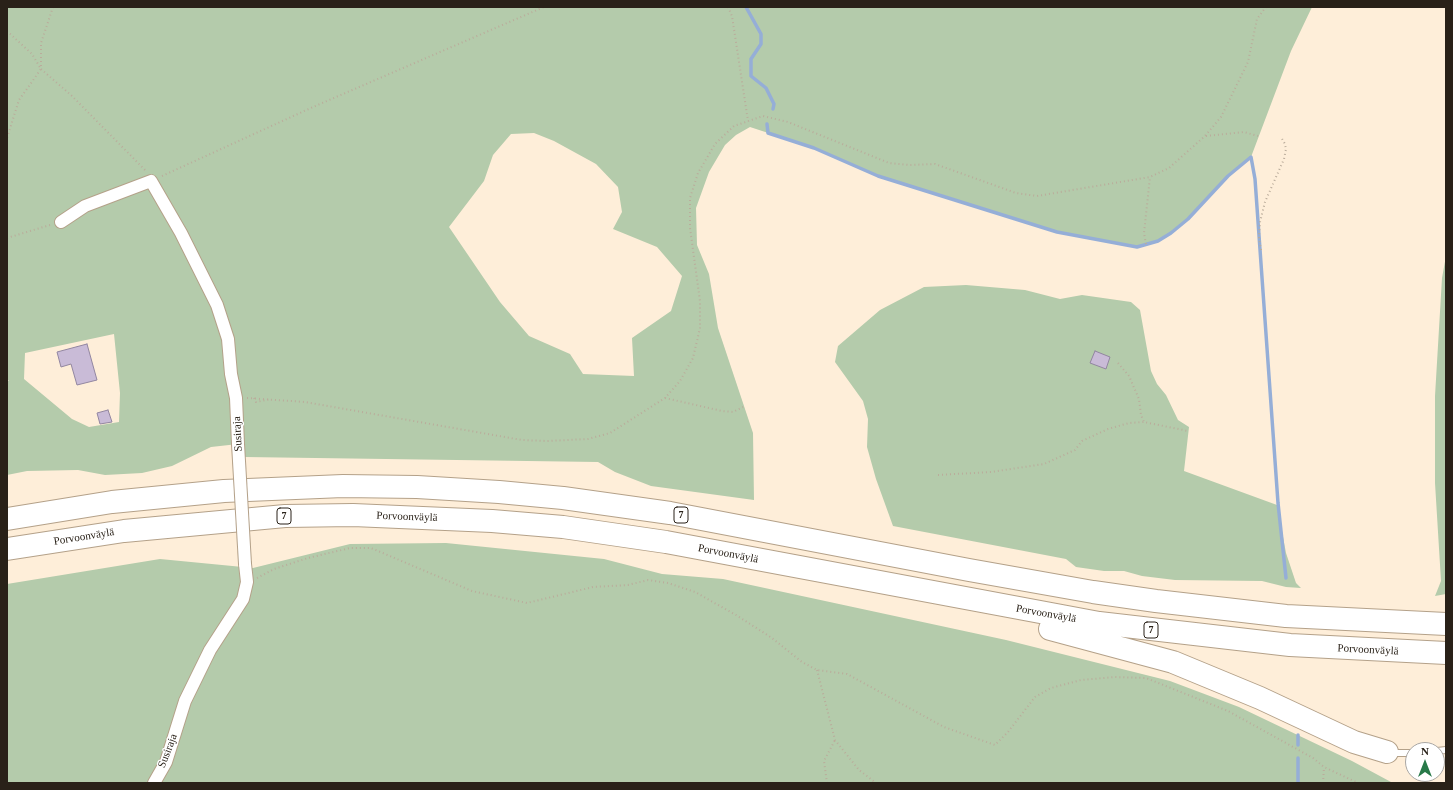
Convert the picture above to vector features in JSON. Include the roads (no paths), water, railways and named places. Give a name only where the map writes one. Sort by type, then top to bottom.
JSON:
[{"type":"highway","name":"7","points":[[7,518],[112,502],[224,491],[350,486],[499,492],[563,498],[670,513],[983,573],[1156,601],[1286,616],[1446,624]]},
{"type":"highway","name":"Porvoonväylä","points":[[7,549],[131,530],[285,516],[353,515],[492,520],[563,527],[659,541],[1099,623],[1225,639],[1343,649],[1446,653]]},
{"type":"highway","points":[[954,597],[1012,620],[1077,635],[1173,662],[1260,698],[1354,742],[1387,752]]},
{"type":"street","name":"Susiraja","points":[[61,222],[85,206],[151,181],[181,233],[217,305],[228,339],[231,374],[236,398],[247,582],[243,599],[210,650],[185,701],[166,762],[154,783]]},
{"type":"lane","points":[[1387,752],[1405,753]]},
{"type":"waterway","points":[[746,7],[761,34],[761,44],[751,59],[751,76],[766,88],[774,104],[773,109]]},
{"type":"waterway","points":[[767,124],[768,133],[814,148],[878,176],[1057,232],[1137,247],[1158,241],[1171,233],[1188,219],[1228,176],[1251,157],[1255,179],[1278,503],[1286,578]]},
{"type":"waterway","points":[[1298,735],[1298,745]]},
{"type":"waterway","points":[[1298,758],[1298,783]]}]
